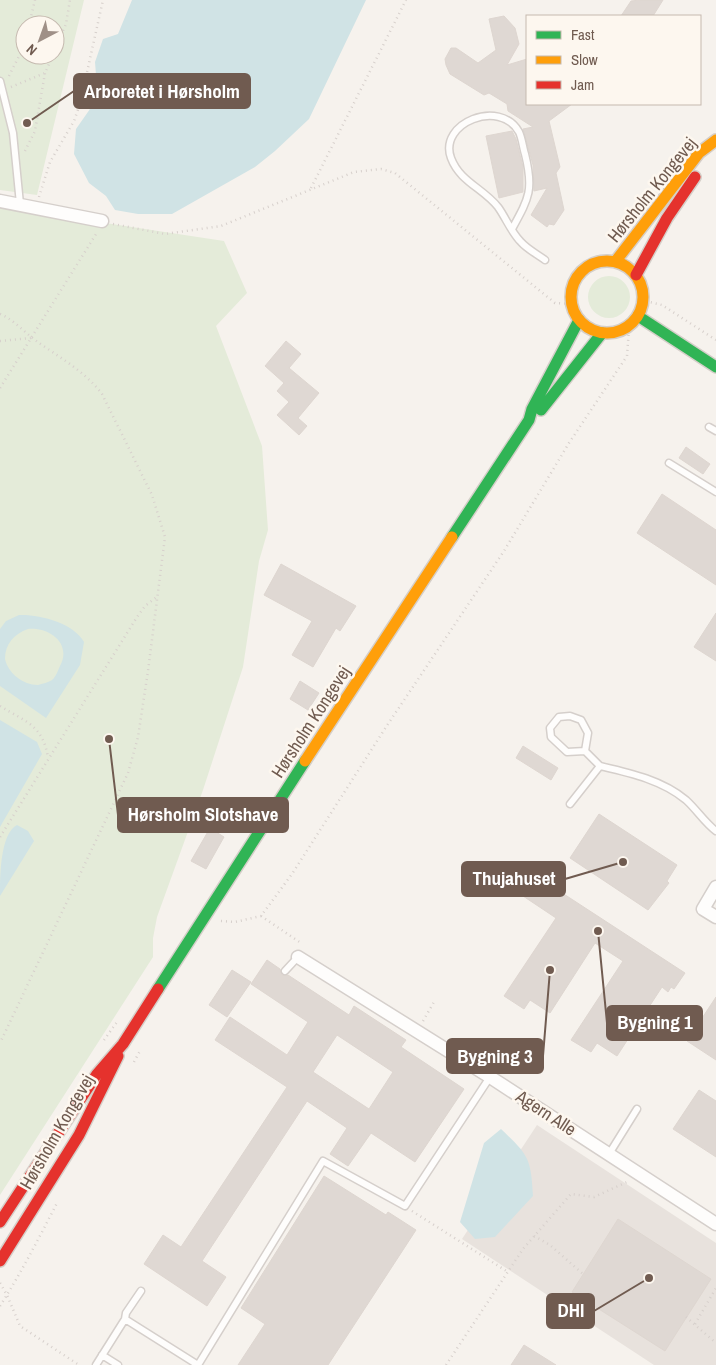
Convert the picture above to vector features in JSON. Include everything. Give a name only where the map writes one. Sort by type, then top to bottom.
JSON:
[{"type":"main road","name":"Hørsholm Kongevej","points":[[636,275],[667,218],[706,164],[716,140]]},
{"type":"main road","name":"Hørsholm Kongevej","points":[[616,262],[699,154],[716,140]]},
{"type":"main road","points":[[616,262],[636,275],[642,287],[643,300],[638,316],[629,326],[616,332],[602,333],[580,320],[572,304],[572,290],[577,278],[584,270],[594,264],[616,262]]},
{"type":"main road","points":[[638,316],[716,367]]},
{"type":"main road","name":"Hørsholm Kongevej","points":[[0,1222],[97,1074],[123,1044],[215,899],[529,420],[532,409],[580,320]]},
{"type":"main road","name":"Hørsholm Kongevej","points":[[529,420],[540,412],[602,333]]},
{"type":"main road","name":"Hørsholm Kongevej","points":[[0,1261],[53,1176],[108,1081],[123,1044]]},
{"type":"main road","points":[[0,1236],[24,1199],[34,1169]]},
{"type":"street","points":[[0,201],[36,207],[99,227]]},
{"type":"street","points":[[716,887],[703,909],[716,917]]},
{"type":"street","name":"Agern Alle","points":[[298,956],[490,1077],[716,1224]]},
{"type":"lane","points":[[3,87],[18,166],[20,204]]},
{"type":"lane","points":[[512,229],[529,195],[531,178],[519,133],[508,120],[486,114],[466,122],[456,132],[450,146],[450,157],[461,177],[497,206],[512,229],[521,242],[545,260]]},
{"type":"lane","points":[[709,426],[716,431]]},
{"type":"lane","points":[[669,462],[716,492]]},
{"type":"lane","points":[[585,751],[588,733],[581,720],[570,716],[559,716],[550,728],[551,737],[567,752],[585,751],[600,766],[639,774],[665,787],[686,800],[716,831]]},
{"type":"lane","points":[[570,804],[600,766]]},
{"type":"lane","points":[[285,971],[298,956]]},
{"type":"lane","points":[[125,1319],[198,1365],[323,1161],[405,1206],[490,1077]]},
{"type":"lane","points":[[609,1154],[637,1109]]},
{"type":"lane","points":[[96,1365],[141,1291]]},
{"type":"lane","points":[[102,1355],[118,1365]]},
{"type":"path","points":[[32,15],[35,0]]},
{"type":"path","points":[[65,26],[70,0]]},
{"type":"path","points":[[36,207],[50,162],[74,121],[80,104],[103,0]]},
{"type":"path","points":[[311,188],[406,0]]},
{"type":"path","points":[[3,87],[15,64]]},
{"type":"path","points":[[18,166],[35,131],[48,65]]},
{"type":"path","points":[[3,87],[12,86],[45,73]]},
{"type":"path","points":[[0,388],[93,242],[99,227],[165,234],[221,226],[354,172],[381,169],[395,173],[554,303],[572,304]]},
{"type":"path","points":[[643,300],[662,305],[716,340]]},
{"type":"path","points":[[0,314],[11,318],[32,338],[93,383],[102,394],[152,495],[165,537],[138,737],[128,773],[0,1043]]},
{"type":"path","points":[[298,956],[303,945],[261,916],[292,874],[386,727],[504,551],[569,443],[627,356],[629,326]]},
{"type":"path","points":[[0,341],[32,338]]},
{"type":"path","points":[[0,837],[137,617],[145,606],[158,596]]},
{"type":"path","points":[[0,706],[37,728],[46,742],[48,760]]},
{"type":"path","points":[[417,1031],[434,1002]]},
{"type":"path","points":[[446,1365],[534,1236],[571,1194],[594,1197],[642,1176]]},
{"type":"path","points":[[405,1206],[508,1272]]},
{"type":"path","points":[[534,1236],[550,1245],[583,1274]]},
{"type":"path","points":[[0,1283],[7,1294],[20,1326],[78,1365]]},
{"type":"path","points":[[695,1324],[716,1288]]},
{"type":"path","points":[[686,1317],[716,1343]]},
{"type":"shaded area","points":[[132,0],[366,0],[309,119],[275,151],[255,167],[172,214],[138,214],[115,210],[106,196],[89,183],[74,154],[76,129],[90,109],[96,75],[95,62],[103,39],[118,34]]},
{"type":"shaded area","points":[[19,615],[46,618],[72,630],[84,642],[80,665],[46,718],[0,686],[0,629],[6,621]],"holes":[[[28,629],[36,629],[51,634],[61,644],[63,651],[63,658],[55,677],[51,681],[38,685],[27,683],[17,677],[9,669],[5,659],[5,654],[11,640]]]},
{"type":"shaded area","points":[[0,720],[37,742],[42,754],[0,827]]},
{"type":"shaded area","points":[[17,825],[28,831],[34,841],[0,896],[4,846],[11,830]]},
{"type":"shaded area","points":[[537,1125],[716,1243],[716,1365],[654,1365],[462,1239]]},
{"type":"shaded area","points":[[501,1129],[517,1145],[526,1158],[531,1173],[533,1196],[495,1237],[475,1239],[460,1222],[484,1143]]},
{"type":"green space","points":[[0,0],[84,0],[37,195],[0,190]]},
{"type":"green space","points":[[0,207],[224,241],[247,293],[216,326],[262,446],[268,530],[259,561],[243,667],[203,790],[157,917],[153,938],[153,957],[0,1195]]},
{"type":"green space","points":[[605,276],[613,276],[624,282],[630,297],[624,312],[613,318],[605,318],[594,312],[588,301],[588,293],[594,282]]},
{"type":"building","points":[[663,0],[654,15],[622,15],[631,1]]},
{"type":"building","points":[[504,16],[515,28],[519,44],[507,65],[526,59],[526,105],[571,105],[549,121],[560,167],[556,173],[564,210],[554,225],[549,224],[547,227],[531,215],[547,188],[534,191],[533,165],[523,129],[533,127],[508,111],[507,104],[489,93],[484,95],[450,74],[446,65],[445,59],[451,48],[456,48],[478,63],[496,50],[489,19]]},
{"type":"building","points":[[512,131],[523,167],[523,192],[499,198],[486,136]]},
{"type":"building","points":[[286,341],[301,354],[289,368],[319,393],[298,418],[307,426],[299,435],[277,415],[289,402],[277,391],[284,383],[265,366]]},
{"type":"building","points":[[686,447],[710,464],[703,474],[679,458]]},
{"type":"building","points":[[662,494],[716,530],[716,585],[637,533]]},
{"type":"building","points":[[281,564],[356,606],[340,631],[336,628],[313,667],[292,655],[312,621],[264,595]]},
{"type":"building","points":[[716,613],[716,661],[694,647]]},
{"type":"building","points":[[300,681],[319,693],[308,710],[290,699]]},
{"type":"building","points":[[523,746],[558,768],[551,780],[516,758]]},
{"type":"building","points":[[599,814],[677,865],[667,881],[669,883],[648,910],[570,858]]},
{"type":"building","points":[[210,828],[224,837],[206,869],[191,861]]},
{"type":"building","points":[[530,872],[685,973],[674,989],[671,987],[668,992],[662,987],[617,1056],[597,1043],[591,1052],[571,1040],[623,961],[595,943],[550,1013],[530,1000],[524,1009],[504,996],[556,918],[523,896],[525,893],[519,889]]},
{"type":"building","points":[[267,960],[280,969],[282,975],[288,975],[349,1015],[354,1006],[406,1040],[401,1047],[464,1089],[415,1162],[371,1133],[348,1166],[330,1154],[347,1128],[307,1101],[202,1261],[226,1277],[207,1306],[144,1264],[163,1235],[181,1247],[287,1087],[215,1040],[230,1017],[287,1055],[308,1022],[251,984]],"holes":[[[337,1035],[393,1072],[369,1109],[313,1072]]]},
{"type":"building","points":[[232,970],[251,982],[227,1017],[209,1005]]},
{"type":"building","points":[[716,997],[716,1060],[687,1041]]},
{"type":"building","points":[[699,1090],[716,1101],[716,1157],[673,1129]]},
{"type":"building","points":[[324,1176],[386,1215],[388,1212],[416,1230],[328,1365],[238,1365],[265,1324],[241,1308]]},
{"type":"building","points":[[618,1219],[711,1279],[665,1351],[572,1292]]},
{"type":"building","points":[[524,1345],[556,1365],[511,1365]]},
{"type":"traffic: fast","points":[[638,316],[716,367]]},
{"type":"traffic: fast","points":[[452,537],[529,420],[532,409],[579,320]]},
{"type":"traffic: fast","points":[[541,410],[602,333]]},
{"type":"traffic: fast","points":[[158,989],[305,761]]},
{"type":"traffic: slow","points":[[615,262],[699,153],[716,140]]},
{"type":"traffic: slow","points":[[607,261],[627,267],[637,277],[643,297],[637,317],[627,327],[607,333],[587,327],[577,317],[571,297],[577,277],[587,267],[607,261]]},
{"type":"traffic: slow","points":[[305,761],[452,537]]},
{"type":"traffic: jam","points":[[636,275],[667,218],[695,177]]},
{"type":"traffic: jam","points":[[0,1222],[97,1074],[123,1044],[158,989]]},
{"type":"traffic: jam","points":[[0,1261],[79,1135],[118,1056]]},
{"type":"place","name":"Arboretet i Hørsholm","points":[[27,123]]},
{"type":"place","name":"Hørsholm Slotshave","points":[[109,739]]},
{"type":"place","name":"Thujahuset","points":[[623,862]]},
{"type":"place","name":"Bygning 1","points":[[598,931]]},
{"type":"place","name":"Bygning 3","points":[[550,970]]},
{"type":"place","name":"DHI","points":[[649,1278]]}]
